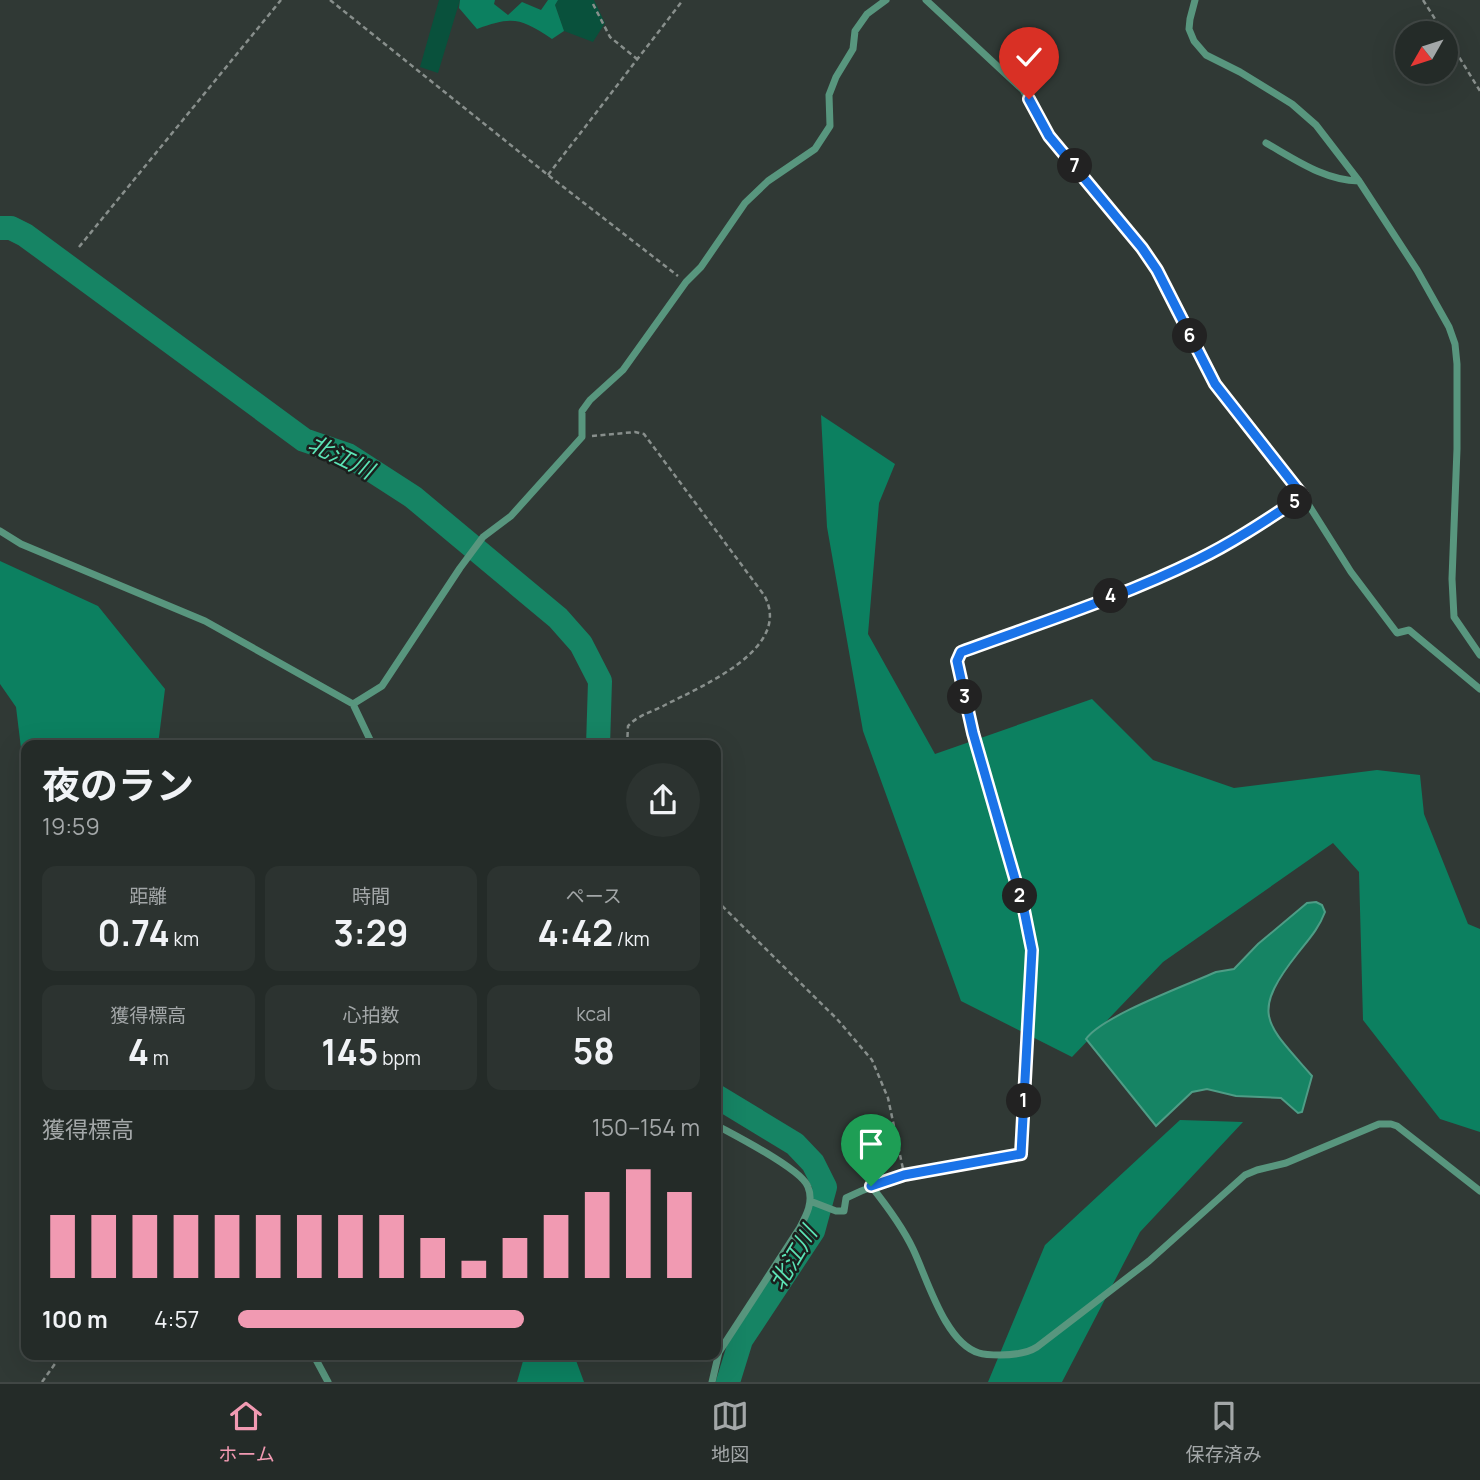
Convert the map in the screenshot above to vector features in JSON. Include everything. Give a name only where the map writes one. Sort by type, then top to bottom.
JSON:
[{"type":"street","points":[[353,704],[382,686],[483,537],[511,516],[582,437],[582,411],[590,400],[623,370],[686,282],[701,267],[745,202],[768,181],[815,149],[830,126],[830,95],[836,77],[853,49],[855,31],[867,14],[886,0]]},
{"type":"street","points":[[926,0],[1023,90],[1049,136],[1142,248],[1157,270],[1215,384],[1303,496],[1351,572],[1397,633],[1409,630],[1480,689]]},
{"type":"street","points":[[1195,0],[1189,29],[1200,49],[1304,113],[1359,181],[1445,318],[1455,344],[1457,364],[1452,594],[1454,617],[1480,654]]},
{"type":"street","points":[[1266,143],[1322,174],[1359,181]]},
{"type":"street","points":[[810,1201],[836,1211],[845,1211],[846,1198],[904,1175],[1021,1154],[1032,950],[1024,910],[973,733],[957,661],[961,652],[1196,561],[1303,496]]},
{"type":"street","points":[[0,530],[21,544],[205,621],[353,704],[370,740]]},
{"type":"street","points":[[871,1186],[892,1212],[913,1250],[940,1311],[958,1337],[978,1353],[1001,1355],[1021,1353],[1037,1347],[1149,1261],[1250,1172],[1286,1163],[1379,1124],[1397,1126],[1480,1191]]},
{"type":"street","points":[[721,1128],[798,1174],[808,1185],[810,1201],[809,1211],[799,1229],[721,1349]]},
{"type":"street","points":[[316,1360],[328,1382]]},
{"type":"street","points":[[712,1382],[717,1360]]},
{"type":"path","points":[[79,247],[281,0]]},
{"type":"path","points":[[330,0],[686,282]]},
{"type":"path","points":[[548,175],[683,0]]},
{"type":"path","points":[[1423,0],[1436,21]]},
{"type":"path","points":[[593,4],[610,37],[637,59]]},
{"type":"path","points":[[1458,56],[1480,91]]},
{"type":"path","points":[[582,437],[635,432],[644,434],[764,594],[771,612],[769,629],[753,653],[663,706],[635,718],[628,726],[627,740]]},
{"type":"path","points":[[721,905],[837,1019],[867,1053],[881,1078],[888,1098],[904,1175]]},
{"type":"path","points":[[42,1382],[58,1360]]},
{"type":"shaded area","points":[[439,0],[460,0],[438,73],[420,67]]},
{"type":"shaded area","points":[[460,0],[495,0],[494,4],[508,15],[522,2],[541,10],[548,0],[558,0],[555,5],[564,31],[552,39],[516,21],[499,22],[477,29],[459,8]]},
{"type":"shaded area","points":[[558,0],[594,0],[605,23],[593,42],[564,31],[555,5]]},
{"type":"shaded area","points":[[821,415],[895,464],[879,503],[868,634],[935,754],[1092,699],[1153,760],[1234,788],[1377,770],[1420,775],[1424,814],[1468,924],[1480,929],[1480,1132],[1440,1119],[1363,1020],[1359,872],[1333,843],[1163,962],[1072,1057],[961,1001],[863,731],[827,527]]},
{"type":"shaded area","points":[[0,561],[98,606],[165,689],[159,740],[21,740],[21,748],[16,707],[0,684]]},
{"type":"shaded area","points":[[1316,902],[1322,905],[1325,912],[1323,918],[1283,974],[1273,991],[1269,1005],[1269,1018],[1274,1030],[1312,1076],[1302,1112],[1298,1113],[1281,1098],[1236,1096],[1207,1089],[1192,1092],[1156,1126],[1086,1039],[1109,1021],[1146,1002],[1216,972],[1234,969],[1258,944],[1307,903]]},
{"type":"shaded area","points":[[1180,1120],[1243,1122],[1140,1232],[1062,1382],[988,1382],[1045,1245]]},
{"type":"shaded area","points":[[523,1360],[576,1360],[584,1382],[517,1382]]},
{"type":"waterway","name":"北江川","points":[[0,228],[11,228],[25,235],[304,440],[348,455],[413,497],[558,618],[581,644],[600,681],[598,740]]},
{"type":"waterway","name":"北江川","points":[[721,1099],[795,1144],[813,1163],[825,1187],[813,1231],[741,1340],[728,1382]]},
{"type":"route","points":[[871,1186],[904,1175],[1021,1154],[1032,950],[1008,851],[973,733],[957,661],[961,652],[1196,561],[1254,529],[1303,496],[1215,384],[1157,270],[1142,248],[1049,136],[1029,99]]}]
